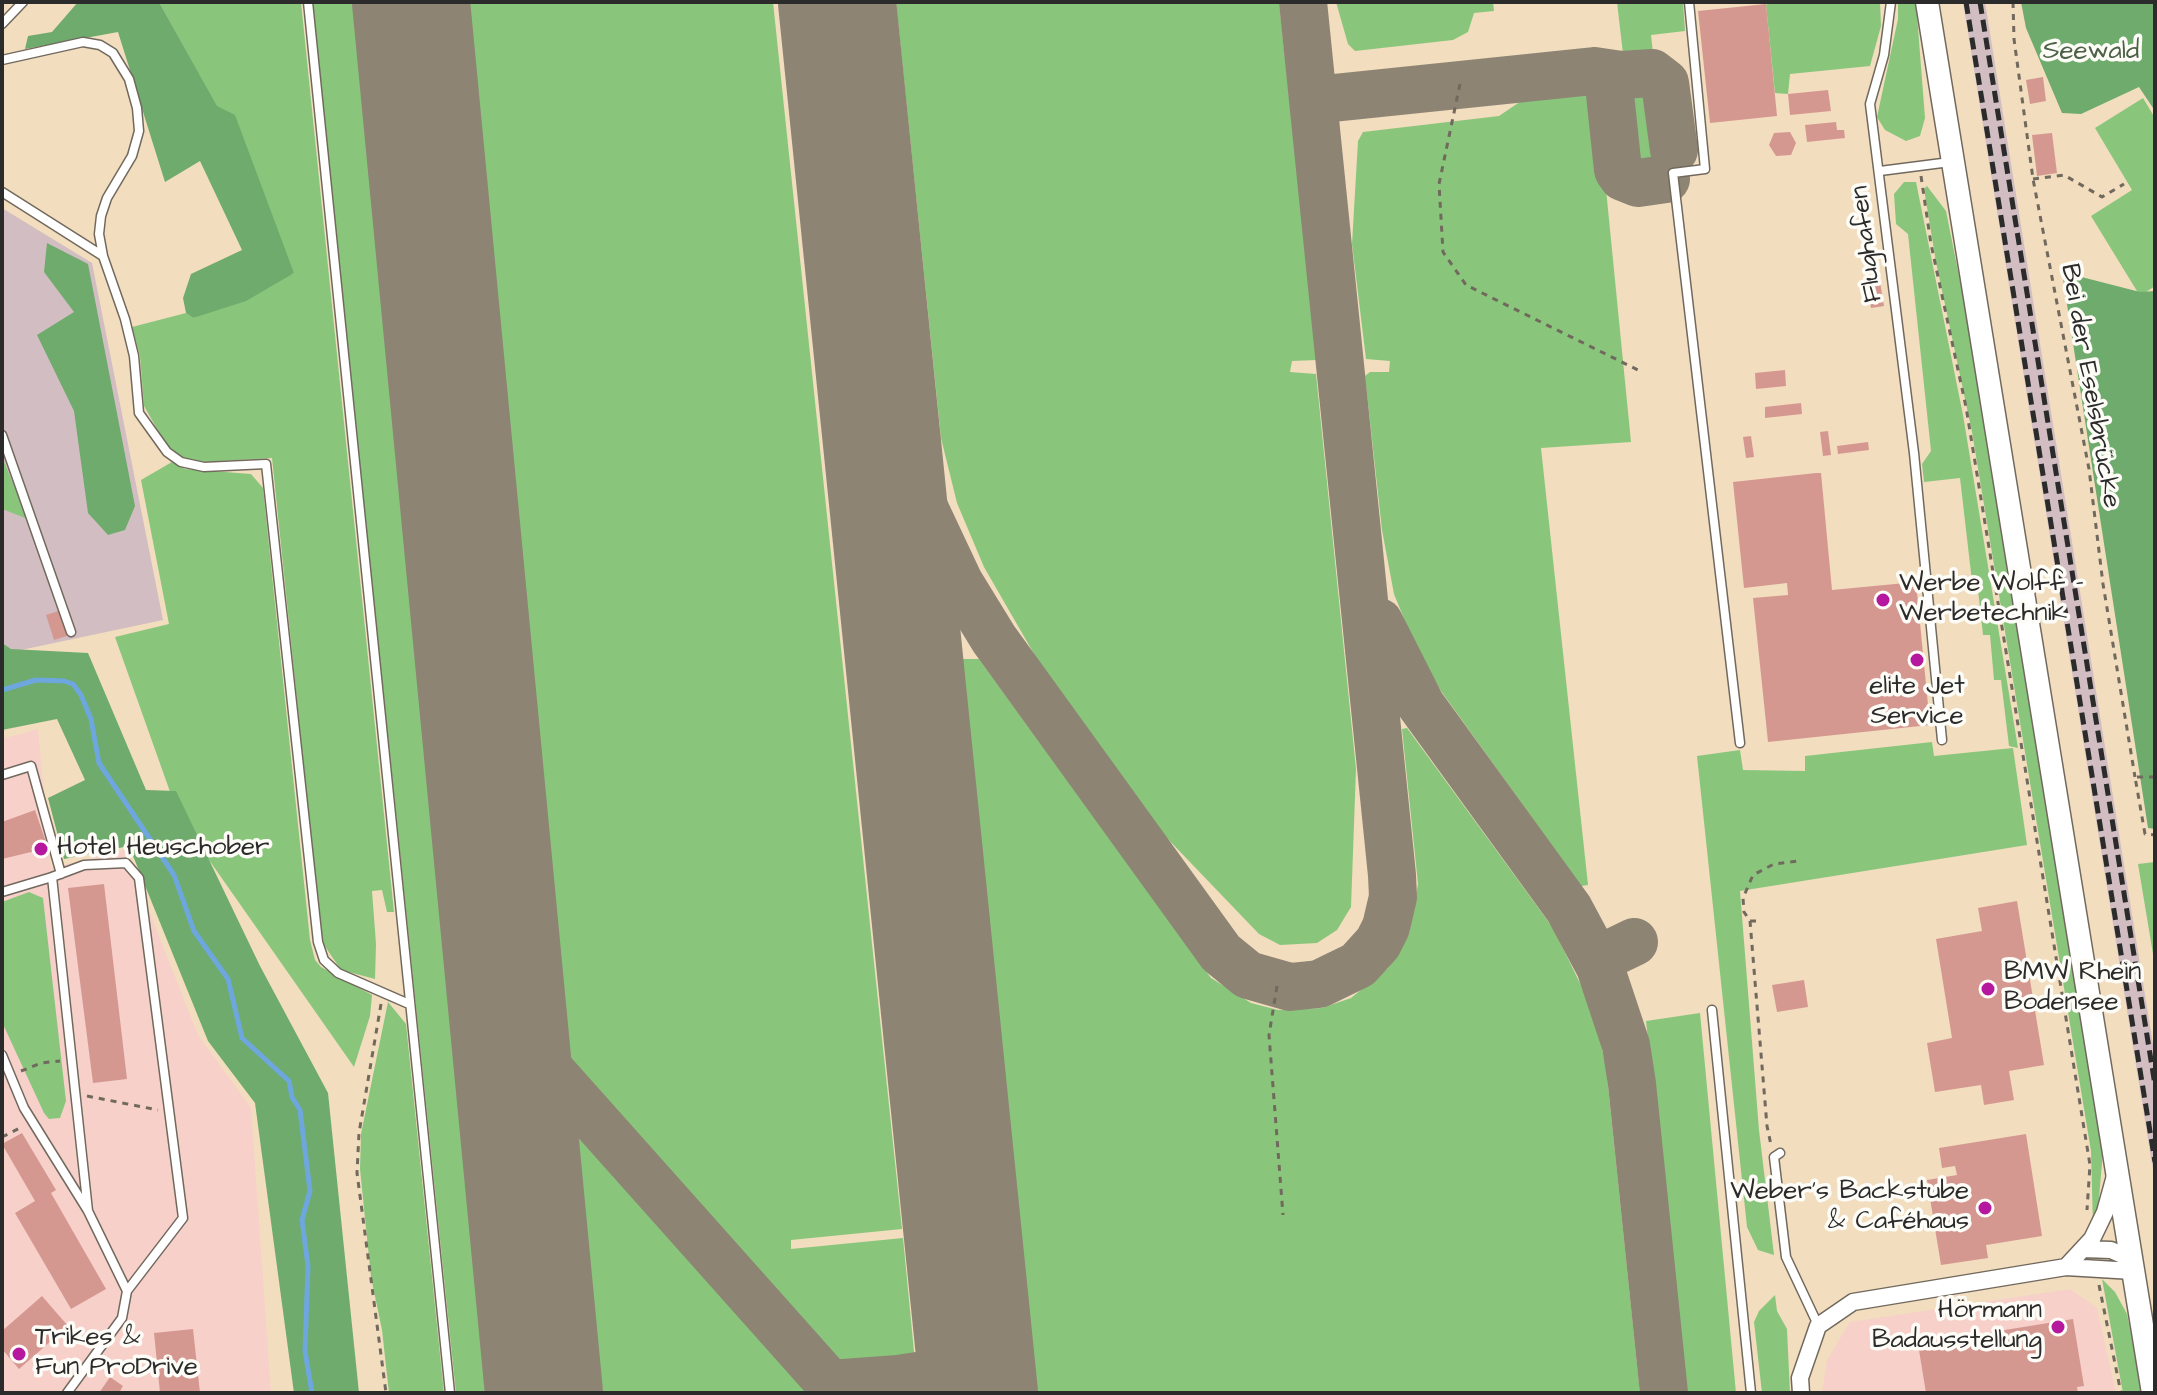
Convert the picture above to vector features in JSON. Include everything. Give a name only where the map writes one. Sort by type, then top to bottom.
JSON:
[{"type":"street","points":[[1927,2],[1950,162],[2153,1393]]},
{"type":"street","points":[[2066,1267],[2088,1244],[2105,1212],[2117,1169]]},
{"type":"street","points":[[2088,1244],[2111,1250],[2132,1265]]},
{"type":"street","points":[[1801,1393],[1800,1378],[1818,1326],[1853,1302],[2066,1267],[2098,1271],[2132,1265]]},
{"type":"lane","points":[[2,24],[23,2]]},
{"type":"lane","points":[[308,2],[450,1393]]},
{"type":"lane","points":[[1689,2],[1705,169],[1673,173],[1740,743]]},
{"type":"lane","name":"Flughafen","points":[[1891,2],[1884,55],[1870,104],[1917,483],[1942,740]]},
{"type":"lane","points":[[2,60],[83,42],[100,45],[113,53],[129,79],[139,131],[132,156],[107,198],[99,234],[134,356],[139,413],[167,452],[181,462],[204,467],[266,464],[318,942],[324,960],[338,973],[409,1004]]},
{"type":"lane","points":[[1880,171],[1950,162]]},
{"type":"lane","points":[[2,192],[103,256]]},
{"type":"lane","points":[[2,435],[71,632]]},
{"type":"lane","points":[[2,775],[31,766],[56,875],[71,1060],[88,1211]]},
{"type":"lane","points":[[2,892],[84,865],[126,863],[139,878],[170,1112],[183,1218],[127,1291],[122,1318],[67,1393]]},
{"type":"lane","points":[[1712,1010],[1751,1393]]},
{"type":"lane","points":[[2,1055],[32,1121],[88,1211],[127,1291]]},
{"type":"lane","points":[[1777,1155],[1786,1257],[1818,1326]]},
{"type":"path","name":"Bei der Eselsbrücke","points":[[2013,2],[2014,39],[2033,179],[2089,469],[2103,584],[2145,834],[2155,835]]},
{"type":"path","points":[[1460,84],[1439,184],[1443,252],[1466,285],[1642,372]]},
{"type":"path","points":[[1919,165],[1931,244],[1966,407],[2090,1165],[2088,1244]]},
{"type":"path","points":[[2033,179],[2064,175],[2102,197],[2124,184]]},
{"type":"path","points":[[2135,777],[2155,777]]},
{"type":"path","points":[[1777,1155],[1767,1126],[1750,921],[1744,912],[1743,898],[1753,875],[1774,864],[1798,861]]},
{"type":"path","points":[[1750,921],[1756,921]]},
{"type":"path","points":[[1277,986],[1269,1035],[1283,1215]]},
{"type":"path","points":[[384,993],[359,1133],[357,1173],[386,1393]]},
{"type":"path","points":[[11,1075],[41,1063],[71,1060]]},
{"type":"path","points":[[75,1093],[170,1112]]},
{"type":"path","points":[[2,1137],[32,1121]]},
{"type":"path","points":[[2098,1271],[2121,1393]]},
{"type":"shaded area","points":[[1963,2],[1985,2],[2155,1057],[2155,1182]]},
{"type":"shaded area","points":[[2,208],[92,263],[163,620],[2,654]]},
{"type":"shaded area","points":[[38,729],[51,868],[125,850],[198,1035],[251,1108],[271,1393],[4,1393],[2,1390],[2,739]]},
{"type":"shaded area","points":[[2070,1289],[2097,1308],[2116,1393],[1822,1393],[1827,1360],[1850,1322]]},
{"type":"green space","points":[[78,2],[159,2],[217,106],[235,115],[294,273],[246,301],[193,318],[186,313],[183,298],[191,274],[242,250],[200,161],[165,182],[118,32],[25,49],[28,36],[52,32]]},
{"type":"green space","points":[[159,2],[301,2],[394,912],[387,912],[382,890],[372,891],[375,979],[341,970],[322,942],[272,458],[201,462],[181,458],[165,443],[144,406],[140,356],[132,327],[186,313],[193,318],[294,273],[217,107]]},
{"type":"green space","points":[[312,2],[773,2],[902,1229],[791,1240],[791,1249],[903,1238],[916,1372],[872,1382],[873,1393],[456,1393]]},
{"type":"green space","points":[[896,2],[1279,2],[1317,360],[1292,361],[1290,372],[1316,374],[1356,769],[1351,907],[1337,930],[1317,943],[1280,945],[1259,934],[1164,835],[1037,659],[984,567],[957,503],[941,438]]},
{"type":"green space","points":[[1336,2],[1493,2],[1494,11],[1474,13],[1468,32],[1453,40],[1355,51],[1348,44]]},
{"type":"green space","points":[[1617,2],[1683,2],[1685,31],[1651,35],[1653,53],[1648,62],[1635,64],[1623,54]]},
{"type":"green space","points":[[1771,2],[1880,2],[1881,26],[1870,66],[1790,74],[1788,94],[1775,93],[1766,5]]},
{"type":"green space","points":[[1898,2],[1916,2],[1925,118],[1920,136],[1906,141],[1885,130],[1877,117],[1898,19]]},
{"type":"green space","name":"Seewald","points":[[2021,2],[2155,2],[2155,111],[2139,87],[2081,114],[2062,113],[2026,28]]},
{"type":"green space","points":[[1648,86],[1656,93],[1664,174],[1638,175],[1629,168],[1623,95],[1635,87]]},
{"type":"green space","points":[[1596,88],[1631,442],[1541,448],[1588,885],[1581,886],[1441,691],[1418,653],[1394,594],[1382,530],[1365,376],[1370,372],[1389,372],[1390,361],[1366,359],[1352,244],[1358,141],[1363,132],[1499,116],[1530,95]]},
{"type":"green space","points":[[2143,98],[2155,118],[2155,286],[2140,296],[2091,216],[2132,190],[2095,128]]},
{"type":"green space","points":[[1904,182],[1916,182],[1963,415],[2018,748],[2009,746],[2001,680],[1994,680],[1990,635],[1983,635],[1978,590],[1973,590],[1960,478],[1924,482],[1922,464],[1931,451],[1908,234],[1896,224],[1894,194]]},
{"type":"green space","points":[[1927,186],[1946,211],[1979,376],[2103,1151],[2098,1210],[2093,1227],[2091,1151],[1972,432],[1936,262],[1924,189]]},
{"type":"green space","points":[[47,243],[88,264],[135,506],[125,530],[108,535],[88,513],[74,411],[37,335],[74,312],[44,272]]},
{"type":"green space","points":[[2062,272],[2140,292],[2155,291],[2155,829],[2148,828]]},
{"type":"green space","points":[[2,457],[28,519],[2,509]]},
{"type":"green space","points":[[172,462],[185,469],[251,474],[263,488],[310,940],[315,960],[321,967],[372,995],[370,1016],[354,1067],[179,817],[115,637],[169,624],[141,480]]},
{"type":"green space","points":[[2,643],[11,649],[88,653],[146,790],[176,791],[260,966],[328,1093],[359,1393],[294,1393],[255,1103],[208,1041],[129,846],[64,859],[48,798],[85,780],[57,719],[2,730]]},
{"type":"green space","points":[[960,659],[979,659],[1211,978],[1251,1003],[1278,1010],[1322,1008],[1351,998],[1388,968],[1409,934],[1418,884],[1402,729],[1407,728],[1553,928],[1594,1012],[1606,1066],[1640,1393],[1037,1393]]},
{"type":"green space","points":[[1932,742],[1934,756],[2013,748],[2027,845],[1740,891],[1759,1130],[1774,1255],[1758,1250],[1747,1227],[1697,756],[1740,750],[1743,770],[1805,771],[1805,756]]},
{"type":"green space","points":[[2155,862],[2155,966],[2138,864]]},
{"type":"green space","points":[[29,892],[43,898],[66,1101],[60,1118],[49,1119],[44,1113],[2,1022],[2,902]]},
{"type":"green space","points":[[388,1002],[406,1024],[444,1393],[389,1393],[382,1330],[371,1277],[360,1169],[361,1134]]},
{"type":"green space","points":[[1700,1013],[1736,1393],[1686,1393],[1646,1021]]},
{"type":"green space","points":[[2102,1279],[2115,1292],[2127,1314],[2143,1393],[2123,1393]]},
{"type":"green space","points":[[1775,1295],[1777,1311],[1787,1329],[1790,1393],[1762,1393],[1754,1322],[1759,1311]]},
{"type":"building","points":[[1766,4],[1777,116],[1710,123],[1698,11]]},
{"type":"building","points":[[2043,77],[2046,101],[2030,104],[2026,80]]},
{"type":"building","points":[[1828,90],[1831,111],[1790,115],[1788,94]]},
{"type":"building","points":[[1836,122],[1837,130],[1844,130],[1845,138],[1807,142],[1805,125]]},
{"type":"building","points":[[1790,132],[1796,143],[1791,155],[1776,156],[1769,145],[1774,133]]},
{"type":"building","points":[[2052,133],[2057,173],[2037,176],[2032,135]]},
{"type":"building","points":[[1880,282],[1884,306],[1871,308],[1867,284]]},
{"type":"building","points":[[1785,370],[1786,386],[1756,389],[1755,373]]},
{"type":"building","points":[[1801,403],[1802,414],[1765,418],[1765,407]]},
{"type":"building","points":[[1828,431],[1831,455],[1823,456],[1820,432]]},
{"type":"building","points":[[1751,436],[1754,457],[1746,458],[1743,437]]},
{"type":"building","points":[[1868,442],[1869,450],[1838,454],[1837,446]]},
{"type":"building","points":[[1821,473],[1832,590],[1916,582],[1930,725],[1768,742],[1753,598],[1788,595],[1787,583],[1744,588],[1733,482]]},
{"type":"building","points":[[61,610],[70,635],[54,640],[46,615]]},
{"type":"building","points":[[35,810],[48,848],[2,859],[2,822]]},
{"type":"building","points":[[104,884],[127,1079],[93,1083],[68,888]]},
{"type":"building","name":"BMW Rhein Bodensee","points":[[2017,901],[2044,1065],[2009,1071],[2014,1100],[1984,1105],[1981,1085],[1935,1092],[1927,1043],[1952,1038],[1936,939],[1982,931],[1978,908]]},
{"type":"building","points":[[1804,980],[1808,1007],[1777,1012],[1772,985]]},
{"type":"building","points":[[22,1133],[56,1190],[51,1193],[106,1289],[71,1309],[15,1213],[35,1201],[2,1144]]},
{"type":"building","name":"Weber's Backstube & Caféhaus","points":[[2026,1134],[2042,1236],[1986,1245],[1988,1258],[1941,1265],[1927,1180],[1957,1175],[1955,1166],[1942,1168],[1939,1148]]},
{"type":"building","points":[[42,1296],[68,1326],[19,1369],[2,1349],[2,1331]]},
{"type":"building","points":[[2073,1319],[2084,1386],[2077,1387],[2078,1393],[1926,1393],[1918,1344]]},
{"type":"building","points":[[193,1329],[200,1393],[160,1393],[154,1333]]},
{"type":"building","points":[[110,1377],[123,1386],[119,1393],[99,1393]]},
{"type":"waterway","points":[[2,690],[36,680],[73,684],[91,719],[99,763],[174,875],[194,931],[228,979],[242,1038],[289,1081],[292,1097],[300,1110],[310,1191],[302,1220],[308,1266],[305,1351],[312,1393]]},
{"type":"taxiway","points":[[869,313],[901,448],[919,497],[959,582],[994,639],[1221,953],[1248,975],[1290,987],[1319,984],[1358,965],[1378,943],[1386,927],[1393,897],[1392,875],[1303,2]]},
{"type":"taxiway","points":[[1594,71],[1609,85],[1618,170],[1623,177],[1638,183],[1666,179]]},
{"type":"taxiway","points":[[1314,100],[1594,71],[1621,75],[1652,73],[1665,83],[1674,150]]},
{"type":"taxiway","points":[[1379,622],[1421,705],[1569,909],[1600,967],[1626,1045],[1632,1084],[1664,1393]]},
{"type":"taxiway","points":[[1600,967],[1605,956],[1634,942]]},
{"type":"taxiway","points":[[509,1024],[830,1384],[898,1379],[977,1367]]},
{"type":"runway","points":[[411,2],[544,1393]]},
{"type":"runway","points":[[837,2],[979,1393]]},
{"type":"railway","points":[[1966,2],[2155,1162]]},
{"type":"railway","points":[[1980,2],[2155,1085]]},
{"type":"place","name":"Werbe Wolff - Werbetechnik","points":[[1883,600]]},
{"type":"place","name":"elite Jet Service","points":[[1917,660]]},
{"type":"place","name":"Hotel Heuschober","points":[[41,849]]},
{"type":"place","name":"BMW Rhein Bodensee","points":[[1988,989]]},
{"type":"place","name":"Weber's Backstube & Caféhaus","points":[[1985,1208]]},
{"type":"place","name":"Hörmann Badausstellung","points":[[2058,1327]]},
{"type":"place","name":"Trikes & Fun ProDrive","points":[[19,1354]]}]
